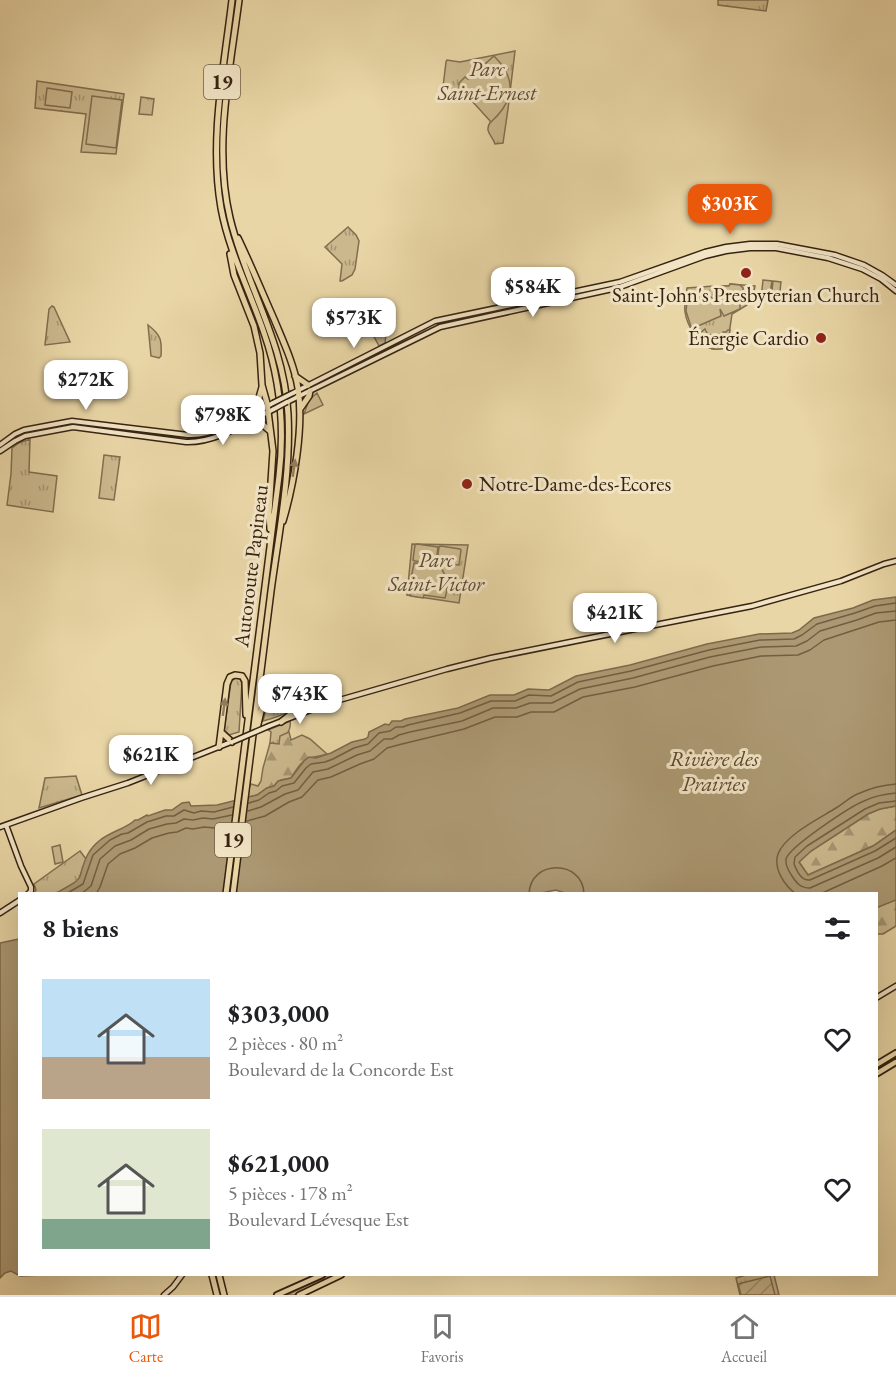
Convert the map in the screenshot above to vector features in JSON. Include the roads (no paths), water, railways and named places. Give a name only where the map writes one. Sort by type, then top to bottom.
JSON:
[{"type":"highway","name":"Autoroute Papineau","points":[[232,0],[216,143],[218,187],[228,224],[280,361],[286,396],[288,447],[285,483],[247,729],[233,892]]},
{"type":"highway","name":"Autoroute Papineau","points":[[228,224],[223,143],[239,0]]},
{"type":"highway","points":[[228,224],[281,335],[295,375],[296,395],[300,409],[298,443],[290,499],[275,540]]},
{"type":"highway","points":[[228,224],[234,275],[257,335],[262,385],[269,407],[273,458],[269,513],[275,540]]},
{"type":"highway","points":[[295,375],[309,388],[304,405],[300,409]]},
{"type":"highway","points":[[252,413],[262,385]]},
{"type":"highway","points":[[250,420],[262,424],[270,431]]},
{"type":"highway","name":"Autoroute Papineau","points":[[226,892],[252,744],[275,540]]},
{"type":"highway","points":[[219,747],[227,684],[230,677],[235,675],[242,676],[245,681],[247,729]]},
{"type":"highway","points":[[252,744],[266,697],[272,688],[281,683],[292,682],[300,687],[312,709]]},
{"type":"highway","points":[[281,722],[300,707],[304,693]]},
{"type":"highway","points":[[221,732],[232,742]]},
{"type":"highway","points":[[212,1276],[217,1295]]},
{"type":"highway","points":[[219,1276],[224,1295]]},
{"type":"main road","points":[[878,1064],[896,1053]]},
{"type":"main road","points":[[878,1073],[896,1062]]},
{"type":"main road","points":[[277,1295],[320,1276]]},
{"type":"main road","points":[[299,1295],[339,1276]]},
{"type":"street","points":[[269,407],[274,409],[437,320],[617,282],[729,246],[764,243],[800,248],[852,260],[893,281],[896,285]]},
{"type":"street","points":[[309,388],[440,327],[617,288],[726,251],[768,248],[823,257],[862,269],[896,291]]},
{"type":"street","points":[[0,444],[24,430],[72,421],[201,435],[216,431],[296,395]]},
{"type":"street","points":[[0,451],[22,437],[67,427],[196,442],[218,436],[250,420],[269,407]]},
{"type":"street","points":[[0,827],[129,783],[312,709],[393,684],[491,658],[752,606],[841,581],[896,561]]},
{"type":"street","points":[[6,825],[31,887],[30,892]]},
{"type":"street","points":[[0,913],[18,901]]},
{"type":"street","points":[[878,997],[896,986]]},
{"type":"street","points":[[164,1295],[181,1276]]},
{"type":"water","name":"Rivière des Prairies","points":[[896,597],[896,806],[868,814],[811,851],[799,862],[808,875],[873,846],[896,830],[896,900],[878,907],[878,892],[562,892],[556,890],[546,892],[59,892],[77,880],[88,854],[96,844],[135,820],[165,810],[172,810],[182,803],[189,802],[191,806],[217,805],[257,795],[274,786],[278,781],[291,778],[309,757],[316,758],[352,742],[365,739],[369,732],[385,724],[389,725],[392,721],[458,708],[490,695],[514,695],[528,689],[549,690],[576,676],[630,665],[707,644],[759,634],[792,633],[814,618],[853,608],[873,600]]},
{"type":"water","points":[[18,939],[18,1275],[11,1271],[0,1278],[0,943]]},
{"type":"place","name":"Saint-John's Presbyterian Church","points":[[746,273]]},
{"type":"place","name":"Énergie Cardio","points":[[821,338]]},
{"type":"place","name":"Notre-Dame-des-Ecores","points":[[467,484]]},
{"type":"park label","name":"Parc Saint-Ernest","points":[[487,81]]},
{"type":"park label","name":"Parc Saint-Victor","points":[[436,572]]}]
